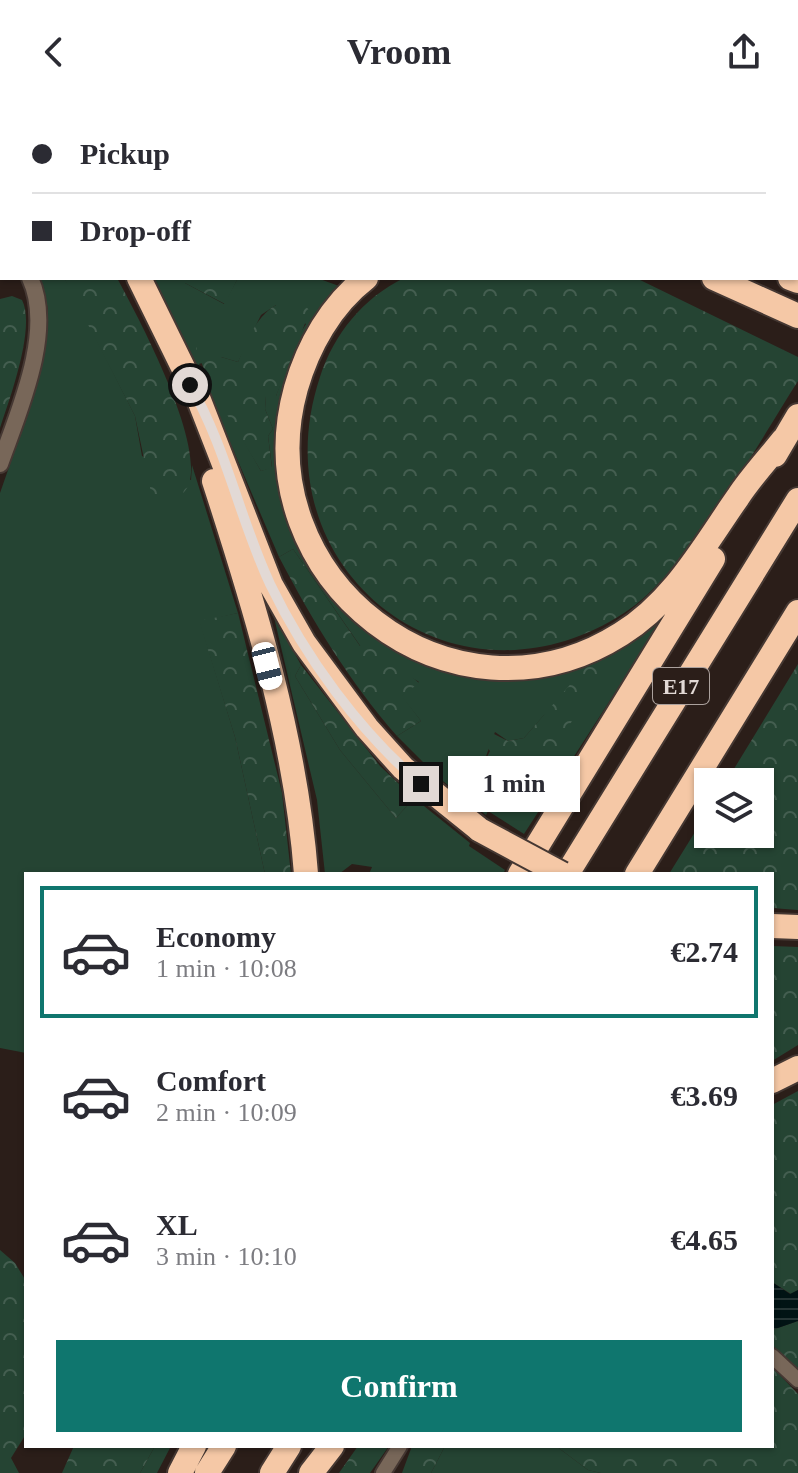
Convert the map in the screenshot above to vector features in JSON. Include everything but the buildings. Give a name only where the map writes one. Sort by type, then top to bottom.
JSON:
[{"type":"highway","points":[[140,280],[182,371],[199,400],[271,585],[304,643],[367,728],[403,768],[480,830],[560,872]]},
{"type":"highway","points":[[364,280],[332,314],[314,340],[301,371],[288,424],[288,472],[299,520],[326,573],[372,622],[402,642],[447,659],[483,667],[530,666],[592,650],[652,611],[688,571],[739,496],[783,440]]},
{"type":"highway","points":[[718,280],[798,316]]},
{"type":"highway","points":[[182,371],[244,574],[282,727],[303,837],[306,872]]},
{"type":"highway","points":[[521,872],[798,416]]},
{"type":"highway","name":"E17","points":[[565,872],[798,500]]},
{"type":"highway","name":"E17","points":[[638,872],[798,612]]},
{"type":"highway","points":[[774,926],[798,927]]},
{"type":"highway","points":[[774,1080],[798,1068]]},
{"type":"highway","points":[[173,1473],[183,1448]]},
{"type":"highway","points":[[180,1473],[193,1448]]},
{"type":"highway","points":[[207,1473],[223,1448]]},
{"type":"highway","points":[[272,1473],[288,1448]]},
{"type":"highway","points":[[311,1473],[330,1448]]},
{"type":"street","points":[[0,464],[26,392],[37,335],[38,311],[30,280]]},
{"type":"street","points":[[774,1358],[798,1380]]},
{"type":"street","points":[[383,1473],[399,1448]]},
{"type":"green space","points":[[41,280],[65,280],[135,416],[142,456],[191,480],[192,465],[238,613],[200,622],[235,737],[265,872],[24,872],[24,1053],[0,1048],[0,493],[32,401],[43,356],[48,309]]},
{"type":"green space","points":[[65,280],[118,280],[177,405],[188,443],[191,475],[181,495],[156,498],[151,492],[135,416]]},
{"type":"green space","points":[[155,280],[185,280],[185,283],[224,304],[237,280],[322,280],[339,286],[343,280],[356,280],[284,404],[318,573],[483,675],[667,612],[524,834],[488,811],[486,815],[439,778],[397,736],[421,721],[401,696],[419,682],[361,647],[293,549],[279,557],[197,365]],"holes":[[[276,305],[306,324],[295,342],[276,396],[266,395],[265,409],[273,429],[268,436],[272,467],[261,471],[199,364],[221,357],[238,362],[261,315]],[[545,714],[488,811],[462,778],[468,762],[485,759],[495,732],[508,741],[524,738]]]},
{"type":"green space","points":[[185,280],[237,280],[225,304],[185,283]]},
{"type":"green space","points":[[400,280],[640,280],[798,357],[798,381],[696,539],[648,594],[624,613],[559,643],[495,650],[436,638],[384,609],[343,565],[316,510],[308,447],[320,377],[342,332],[363,307]]},
{"type":"green space","points":[[12,296],[22,300],[26,327],[20,363],[0,428],[0,299]]},
{"type":"green space","points":[[298,298],[310,311],[276,396],[266,396],[265,409],[273,429],[268,436],[272,468],[261,471],[211,388],[196,348],[202,340],[209,341],[221,357],[238,362],[253,330],[266,312]]},
{"type":"green space","points":[[293,549],[360,646],[370,640],[419,683],[402,696],[421,721],[397,736],[363,694],[319,628],[279,557]]},
{"type":"green space","points":[[238,613],[282,793],[291,872],[265,872],[235,737],[199,621]]},
{"type":"green space","points":[[273,613],[301,665],[295,676],[340,750],[396,818],[414,798],[470,843],[469,846],[505,870],[370,872],[372,867],[352,864],[342,872],[325,872],[317,800]]},
{"type":"green space","points":[[798,664],[798,910],[774,908],[774,872],[670,872],[694,834],[694,848],[774,848],[774,768],[735,768]]},
{"type":"green space","points":[[301,665],[380,766],[414,798],[396,818],[340,750],[295,676]]},
{"type":"green space","points":[[587,665],[605,667],[525,798],[488,811],[471,798],[472,788],[462,778],[461,770],[468,762],[486,759],[490,751],[484,743],[485,736],[490,732],[508,741],[524,738]]},
{"type":"green space","points":[[774,946],[798,947],[798,1045],[774,1060]]},
{"type":"green space","points":[[798,1091],[798,1290],[791,1294],[774,1283],[774,1104]]},
{"type":"green space","points":[[0,1250],[15,1263],[24,1278],[24,1437],[11,1458],[19,1473],[0,1473]]},
{"type":"green space","points":[[798,1321],[798,1369],[774,1347],[774,1329]]},
{"type":"green space","points":[[774,1369],[798,1394],[798,1473],[601,1473],[588,1470],[559,1448],[774,1448]]},
{"type":"green space","points":[[73,1448],[154,1448],[140,1473],[62,1473]]},
{"type":"green space","points":[[154,1448],[170,1448],[157,1473],[140,1473]]},
{"type":"green space","points":[[357,1448],[388,1448],[370,1473],[339,1473]]},
{"type":"green space","points":[[411,1448],[444,1448],[431,1473],[402,1473]]},
{"type":"green space","points":[[444,1448],[559,1448],[588,1470],[601,1473],[431,1473]]},
{"type":"shaded area","points":[[774,1283],[790,1294],[798,1290],[798,1321],[774,1329]]},
{"type":"route","points":[[190,385],[199,400],[271,585],[304,643],[367,728],[421,784]]}]
